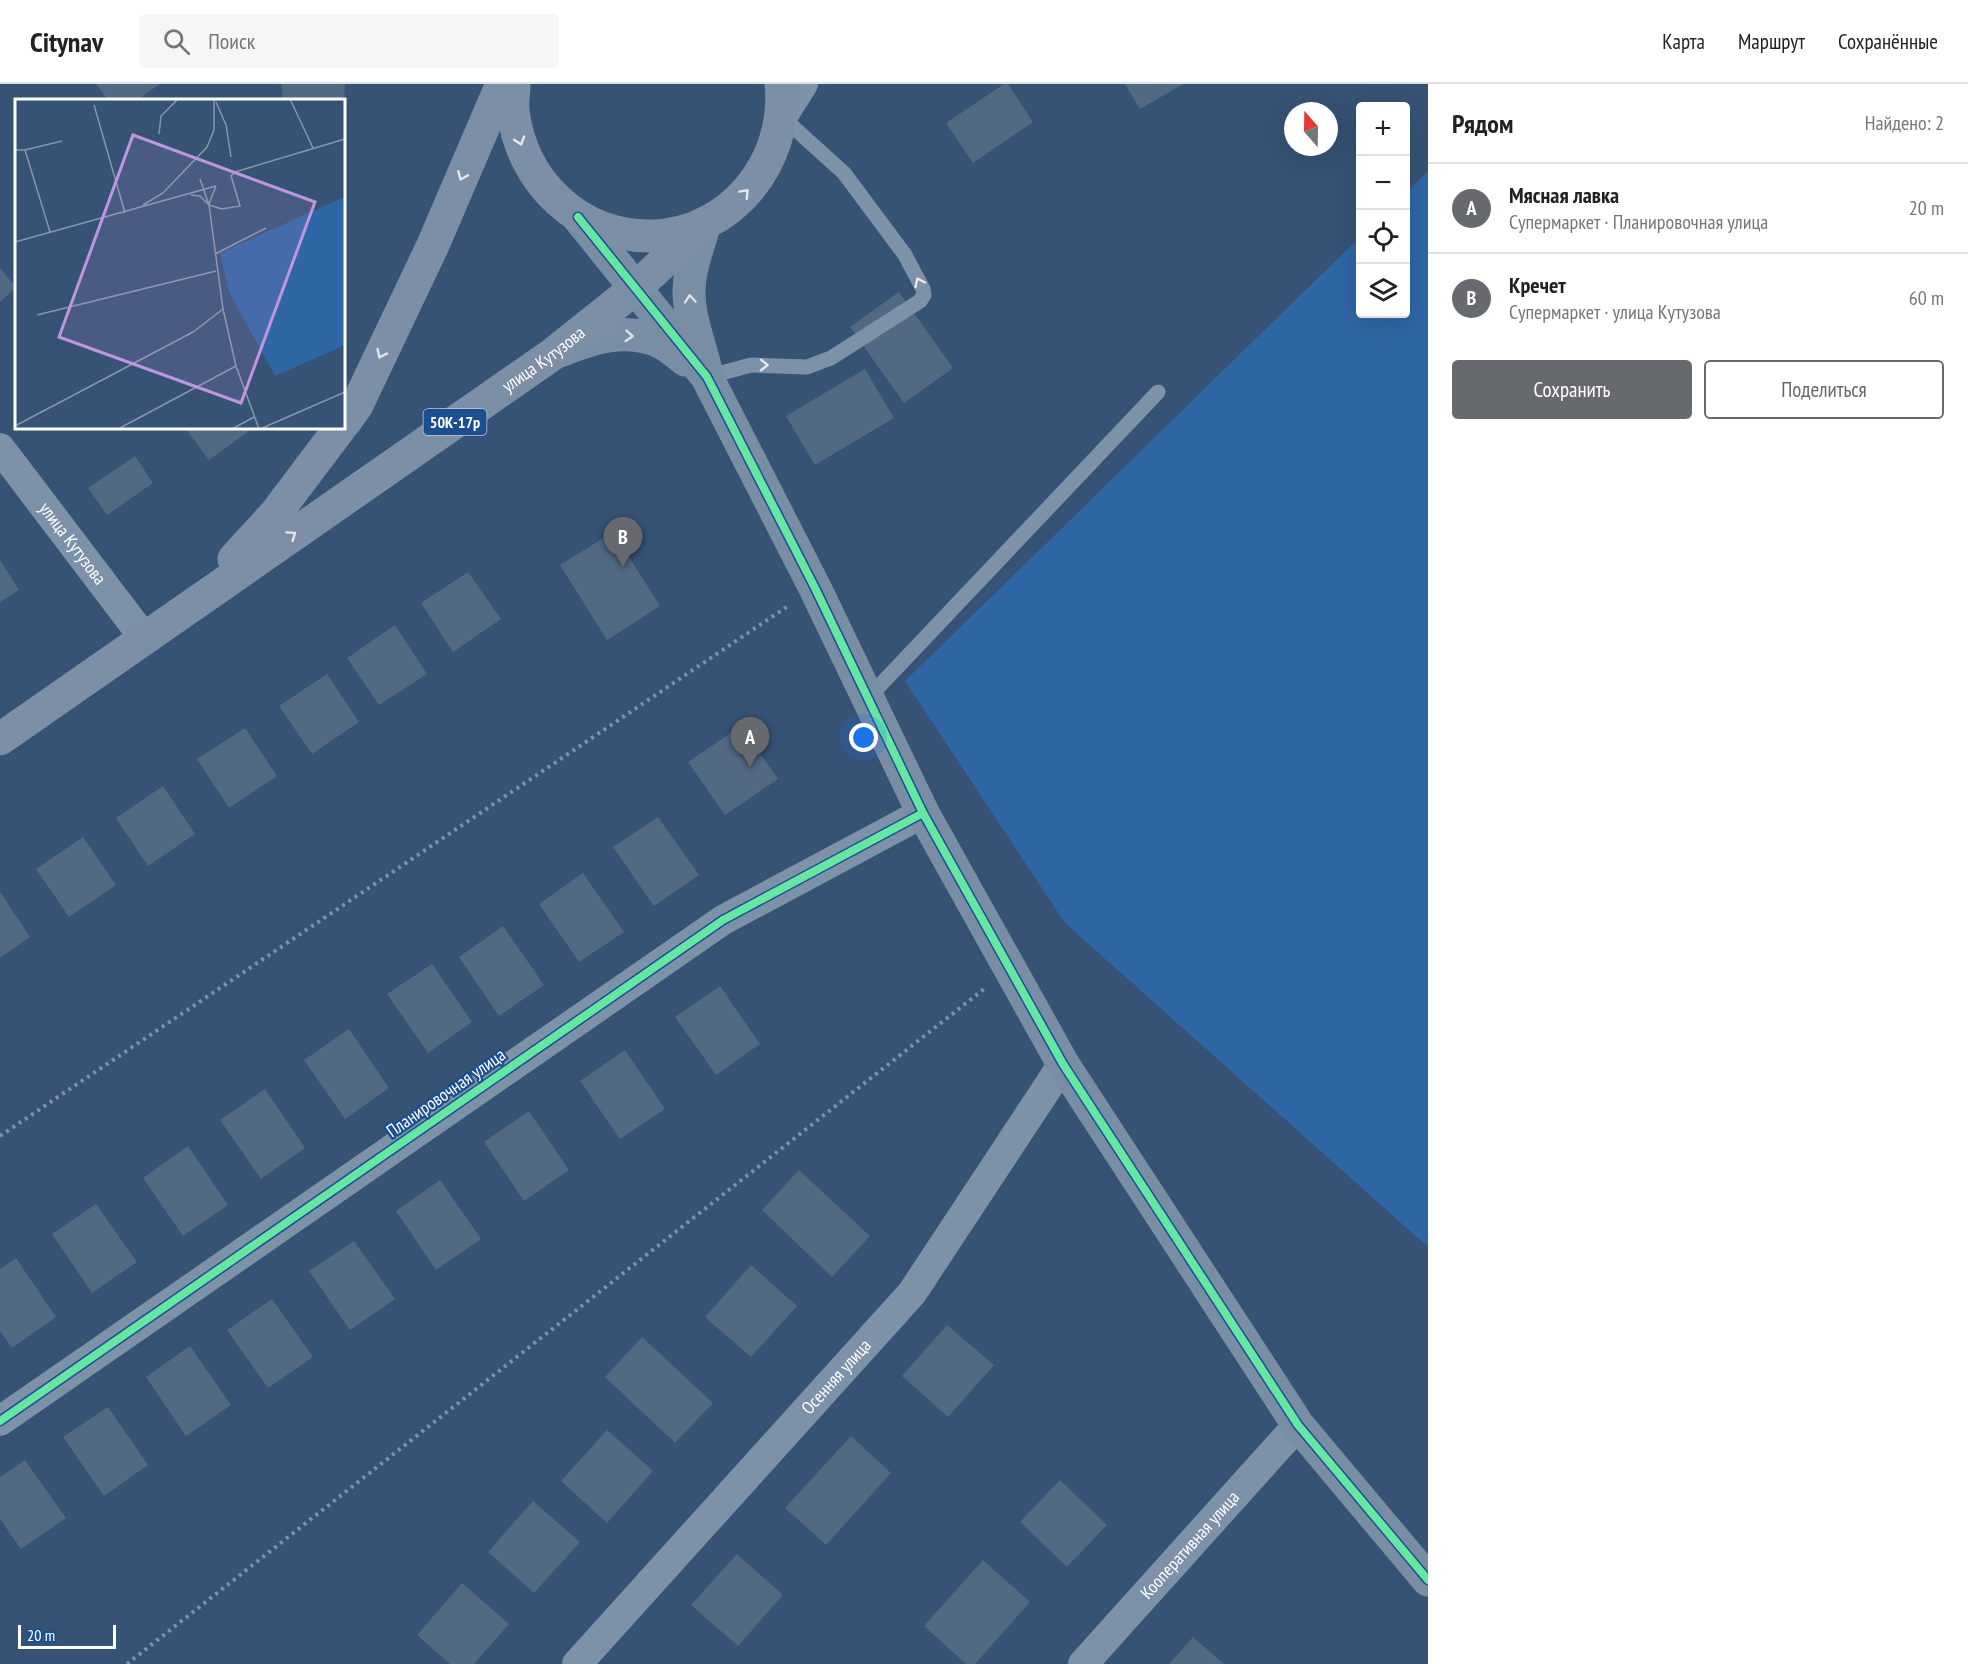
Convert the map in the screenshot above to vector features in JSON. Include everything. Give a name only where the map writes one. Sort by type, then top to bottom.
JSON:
[{"type":"main road","points":[[345,422],[357,405],[428,256],[502,84]]},
{"type":"main road","name":"50К-17р","points":[[514,84],[513,110],[519,141],[532,171],[552,196],[578,217],[602,228],[627,234],[654,236],[680,232],[705,223],[733,205],[757,180],[773,150],[782,117],[781,84]]},
{"type":"main road","name":"улица Кутузова","points":[[0,739],[553,354],[637,287],[705,223]]},
{"type":"main road","name":"улица Кутузова","points":[[192,604],[276,513],[339,429]]},
{"type":"street","points":[[782,117],[803,84]]},
{"type":"street","points":[[578,217],[707,376],[815,588],[923,813],[1063,1064],[1298,1425],[1428,1580]]},
{"type":"street","points":[[705,223],[690,279],[689,294],[707,376]]},
{"type":"street","points":[[553,354],[589,339],[621,335],[642,336],[662,343],[707,376]]},
{"type":"street","name":"улица Кутузова","points":[[0,448],[145,639]]},
{"type":"street","name":"Планировочная улица","points":[[0,1421],[723,920],[923,813]]},
{"type":"street","name":"Осенняя улица","points":[[577,1664],[912,1293],[1063,1064]]},
{"type":"street","name":"Кооперативная улица","points":[[1083,1664],[1298,1425]]},
{"type":"lane","points":[[707,376],[751,365],[807,367],[820,363],[920,301],[924,296],[924,289],[905,255],[844,173],[782,117]]},
{"type":"lane","points":[[868,698],[1158,392]]},
{"type":"path","points":[[0,1136],[815,588]]},
{"type":"path","points":[[127,1664],[1010,969]]},
{"type":"shaded area","points":[[1428,171],[1428,1247],[1065,923],[905,681],[1356,241],[1356,318],[1410,318],[1410,189]]},
{"type":"building","points":[[96,84],[160,84],[138,99],[107,99]]},
{"type":"building","points":[[282,84],[345,84],[344,99],[282,99]]},
{"type":"building","points":[[1004,84],[1008,84],[1033,122],[973,163],[946,123]]},
{"type":"building","points":[[1125,84],[1183,84],[1140,109]]},
{"type":"building","points":[[0,268],[15,288],[0,302]]},
{"type":"building","points":[[899,292],[953,368],[904,403],[850,327]]},
{"type":"building","points":[[865,369],[894,418],[815,465],[786,416]]},
{"type":"building","points":[[186,429],[252,429],[209,460]]},
{"type":"building","points":[[135,456],[153,483],[107,515],[88,488]]},
{"type":"building","points":[[613,532],[660,606],[607,640],[560,565]]},
{"type":"building","points":[[0,560],[19,590],[0,602]]},
{"type":"building","points":[[468,572],[501,619],[453,652],[421,603]]},
{"type":"building","points":[[395,625],[427,674],[379,705],[347,658]]},
{"type":"building","points":[[327,674],[359,722],[312,754],[279,706]]},
{"type":"building","points":[[741,726],[778,779],[725,815],[688,762]]},
{"type":"building","points":[[245,728],[277,776],[229,808],[197,759]]},
{"type":"building","points":[[163,786],[195,834],[148,866],[116,818]]},
{"type":"building","points":[[658,817],[699,875],[654,906],[613,847]]},
{"type":"building","points":[[83,837],[116,885],[69,917],[36,869]]},
{"type":"building","points":[[583,873],[624,932],[579,962],[539,904]]},
{"type":"building","points":[[0,892],[30,937],[0,958]]},
{"type":"building","points":[[503,926],[544,985],[499,1016],[459,957]]},
{"type":"building","points":[[432,964],[472,1022],[428,1053],[387,994]]},
{"type":"building","points":[[720,986],[760,1044],[716,1075],[675,1017]]},
{"type":"building","points":[[349,1029],[389,1088],[345,1119],[304,1060]]},
{"type":"building","points":[[625,1050],[665,1109],[620,1139],[580,1081]]},
{"type":"building","points":[[265,1089],[305,1148],[261,1179],[220,1120]]},
{"type":"building","points":[[529,1111],[569,1170],[524,1201],[484,1142]]},
{"type":"building","points":[[188,1146],[228,1205],[183,1236],[143,1178]]},
{"type":"building","points":[[799,1170],[870,1236],[832,1277],[762,1210]]},
{"type":"building","points":[[440,1180],[481,1239],[436,1270],[396,1211]]},
{"type":"building","points":[[96,1204],[137,1262],[92,1293],[52,1234]]},
{"type":"building","points":[[354,1241],[395,1299],[350,1330],[309,1271]]},
{"type":"building","points":[[16,1258],[56,1317],[12,1348],[0,1331],[0,1269]]},
{"type":"building","points":[[751,1265],[797,1306],[751,1357],[705,1317]]},
{"type":"building","points":[[272,1299],[313,1357],[268,1388],[227,1330]]},
{"type":"building","points":[[947,1325],[994,1365],[948,1417],[902,1376]]},
{"type":"building","points":[[642,1337],[713,1403],[675,1443],[605,1377]]},
{"type":"building","points":[[190,1346],[231,1405],[186,1436],[146,1377]]},
{"type":"building","points":[[108,1407],[148,1465],[104,1496],[63,1437]]},
{"type":"building","points":[[607,1430],[653,1471],[607,1523],[561,1481]]},
{"type":"building","points":[[851,1436],[891,1473],[826,1545],[785,1508]]},
{"type":"building","points":[[25,1460],[66,1518],[21,1549],[0,1519],[0,1477]]},
{"type":"building","points":[[1060,1480],[1107,1525],[1067,1567],[1020,1522]]},
{"type":"building","points":[[533,1501],[580,1542],[534,1593],[488,1552]]},
{"type":"building","points":[[737,1554],[783,1595],[738,1646],[691,1605]]},
{"type":"building","points":[[983,1560],[1030,1602],[975,1664],[966,1664],[924,1626]]},
{"type":"building","points":[[462,1583],[509,1624],[474,1664],[450,1664],[417,1635]]},
{"type":"building","points":[[1193,1637],[1224,1664],[1169,1664]]},
{"type":"cycle path","points":[[578,217],[707,377],[815,588],[923,813],[1063,1064],[1298,1425],[1428,1580]]},
{"type":"cycle path","points":[[0,1421],[723,920],[923,813]]},
{"type":"place","name":"Кречет","points":[[623,567]]},
{"type":"place","name":"Мясная лавка","points":[[750,767]]}]
